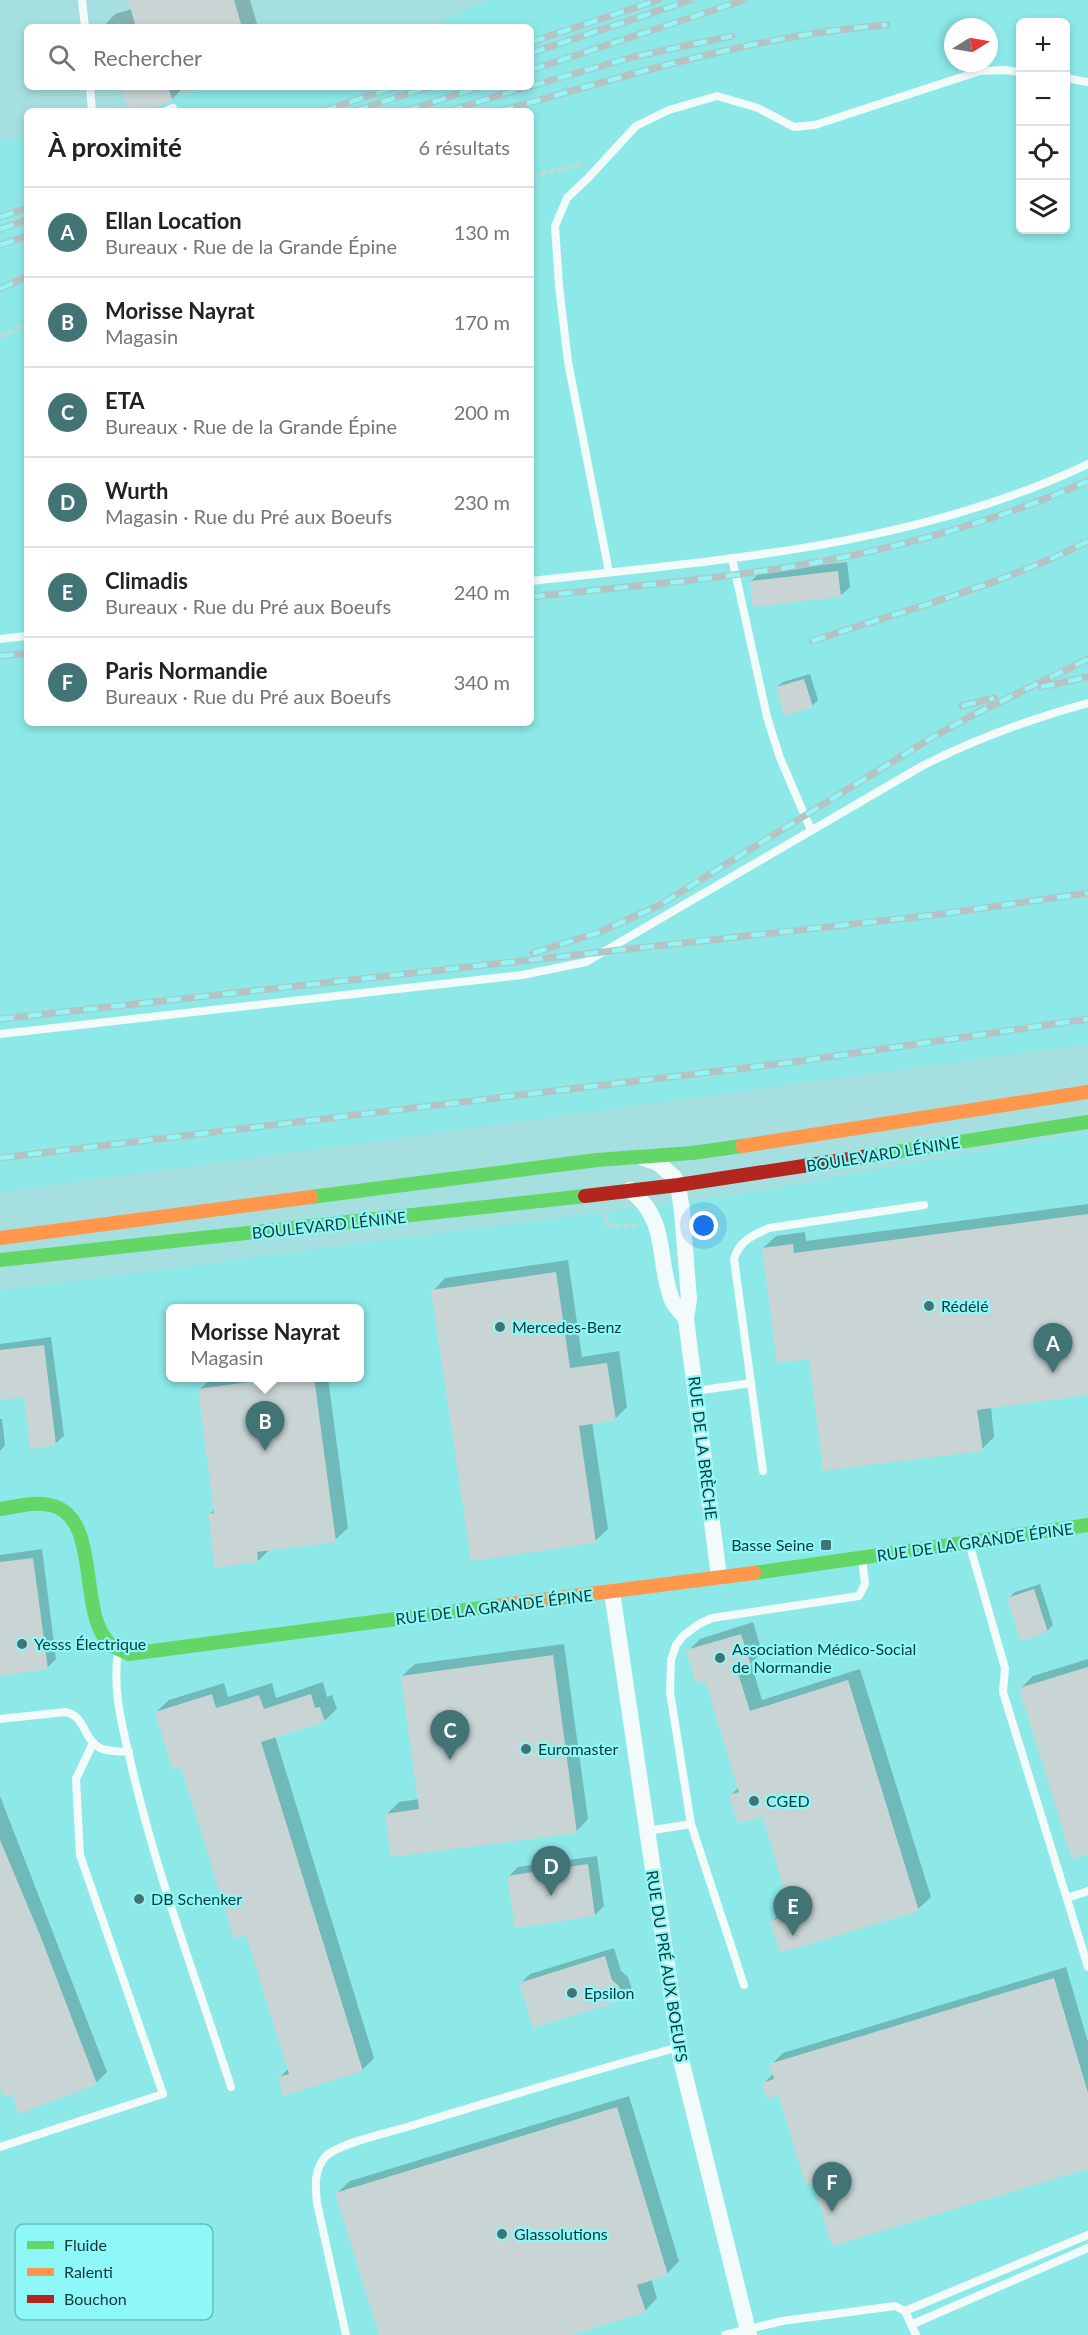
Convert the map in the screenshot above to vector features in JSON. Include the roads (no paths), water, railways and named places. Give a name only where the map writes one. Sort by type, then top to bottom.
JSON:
[{"type":"main road","name":"BOULEVARD LÉNINE","points":[[0,1238],[597,1160],[692,1153],[1022,1104],[1088,1092]]},
{"type":"main road","name":"BOULEVARD LÉNINE","points":[[0,1260],[446,1213],[678,1185],[1086,1124]]},
{"type":"main road","points":[[0,1509],[41,1504],[54,1506],[75,1522],[84,1551],[95,1620],[102,1635],[118,1651]]},
{"type":"main road","name":"RUE DE LA GRANDE ÉPINE","points":[[118,1651],[129,1654],[145,1653],[612,1592],[1088,1525]]},
{"type":"street","name":"BOULEVARD LÉNINE","points":[[657,1187],[667,1170],[692,1153]]},
{"type":"street","name":"BOULEVARD LÉNINE","points":[[639,1157],[658,1163],[667,1170],[678,1185]]},
{"type":"street","name":"RUE DE LA BRÈCHE","points":[[678,1185],[690,1299],[686,1319],[719,1577]]},
{"type":"street","points":[[650,1211],[657,1187]]},
{"type":"street","name":"RUE DE LA BRÈCHE","points":[[630,1190],[643,1200],[650,1211],[656,1227],[672,1302],[686,1319]]},
{"type":"street","name":"RUE DU PRÉ AUX BOEUFS","points":[[612,1592],[679,2047],[748,2332]]},
{"type":"lane","points":[[82,0],[85,24]]},
{"type":"lane","points":[[609,572],[568,362],[555,226],[567,198],[636,126],[669,110],[717,96],[758,108],[794,127],[815,125],[980,71],[1016,71]]},
{"type":"lane","points":[[1070,79],[1088,82]]},
{"type":"lane","points":[[90,90],[92,108]]},
{"type":"lane","points":[[534,581],[821,546],[917,525],[1014,496],[1088,464]]},
{"type":"lane","points":[[732,558],[767,717],[780,758],[811,830]]},
{"type":"lane","points":[[0,639],[24,636]]},
{"type":"lane","points":[[0,1034],[522,975],[586,962],[960,746],[1027,721],[1088,703]]},
{"type":"lane","points":[[763,1471],[734,1259],[737,1249],[753,1234],[769,1228],[924,1205]]},
{"type":"lane","points":[[695,1391],[751,1383]]},
{"type":"lane","points":[[969,1543],[1005,1668],[1003,1692],[1088,1967]]},
{"type":"lane","points":[[744,1984],[691,1824],[670,1692],[670,1659],[683,1636],[712,1618],[859,1596],[865,1584],[862,1558]]},
{"type":"lane","points":[[118,1651],[115,1680],[119,1712],[144,1821],[231,2087]]},
{"type":"lane","points":[[0,1719],[72,1713],[80,1721],[93,1743],[112,1751],[129,1752]]},
{"type":"lane","points":[[0,2148],[163,2094],[80,1855],[76,1779],[93,1743]]},
{"type":"lane","points":[[647,1831],[691,1824]]},
{"type":"lane","points":[[1066,1898],[1088,1891]]},
{"type":"lane","points":[[346,2335],[316,2203],[315,2183],[319,2166],[328,2154],[378,2135],[679,2047]]},
{"type":"lane","points":[[905,2311],[1088,2235]]},
{"type":"lane","points":[[913,2324],[1088,2248]]},
{"type":"lane","points":[[725,2335],[748,2332],[782,2321],[895,2306],[905,2311],[913,2324],[916,2335]]},
{"type":"railway","points":[[534,41],[658,0]]},
{"type":"railway","points":[[534,52],[691,0]]},
{"type":"railway","points":[[534,69],[744,0]]},
{"type":"railway","points":[[511,108],[740,47],[837,30],[887,25]]},
{"type":"railway","points":[[534,85],[633,57],[732,36]]},
{"type":"railway","points":[[332,108],[386,90]]},
{"type":"railway","points":[[364,108],[419,90]]},
{"type":"railway","points":[[415,108],[470,90]]},
{"type":"railway","points":[[459,108],[516,90]]},
{"type":"railway","points":[[0,217],[24,209]]},
{"type":"railway","points":[[0,229],[24,221]]},
{"type":"railway","points":[[0,245],[24,237]]},
{"type":"railway","points":[[0,289],[24,277]]},
{"type":"railway","points":[[534,597],[751,573],[858,554],[925,538],[991,518],[1088,481]]},
{"type":"railway","points":[[812,641],[987,584],[1088,541]]},
{"type":"railway","points":[[0,656],[24,653]]},
{"type":"railway","points":[[533,953],[600,932],[658,906],[931,738],[1088,659]]},
{"type":"railway","points":[[1041,687],[1088,677]]},
{"type":"railway","points":[[962,706],[994,698]]},
{"type":"railway","points":[[0,1019],[934,915],[1088,893]]},
{"type":"railway","points":[[0,1158],[794,1062],[1088,1019]]},
{"type":"place","name":"Rédélé","points":[[929,1306]]},
{"type":"place","name":"Mercedes-Benz","points":[[500,1327]]},
{"type":"place","name":"Ellan Location","points":[[1053,1373]]},
{"type":"place","name":"Morisse Nayrat","points":[[265,1451]]},
{"type":"place","name":"Basse Seine","points":[[826,1545]]},
{"type":"place","name":"Yesss Électrique","points":[[22,1644]]},
{"type":"place","name":"Association Médico-Social de Normandie","points":[[720,1658]]},
{"type":"place","name":"Euromaster","points":[[526,1749]]},
{"type":"place","name":"ETA","points":[[450,1760]]},
{"type":"place","name":"CGED","points":[[754,1801]]},
{"type":"place","name":"Wurth","points":[[551,1896]]},
{"type":"place","name":"DB Schenker","points":[[139,1899]]},
{"type":"place","name":"Climadis","points":[[793,1936]]},
{"type":"place","name":"Epsilon","points":[[572,1993]]},
{"type":"place","name":"Paris Normandie","points":[[832,2212]]},
{"type":"place","name":"Glassolutions","points":[[502,2234]]}]
